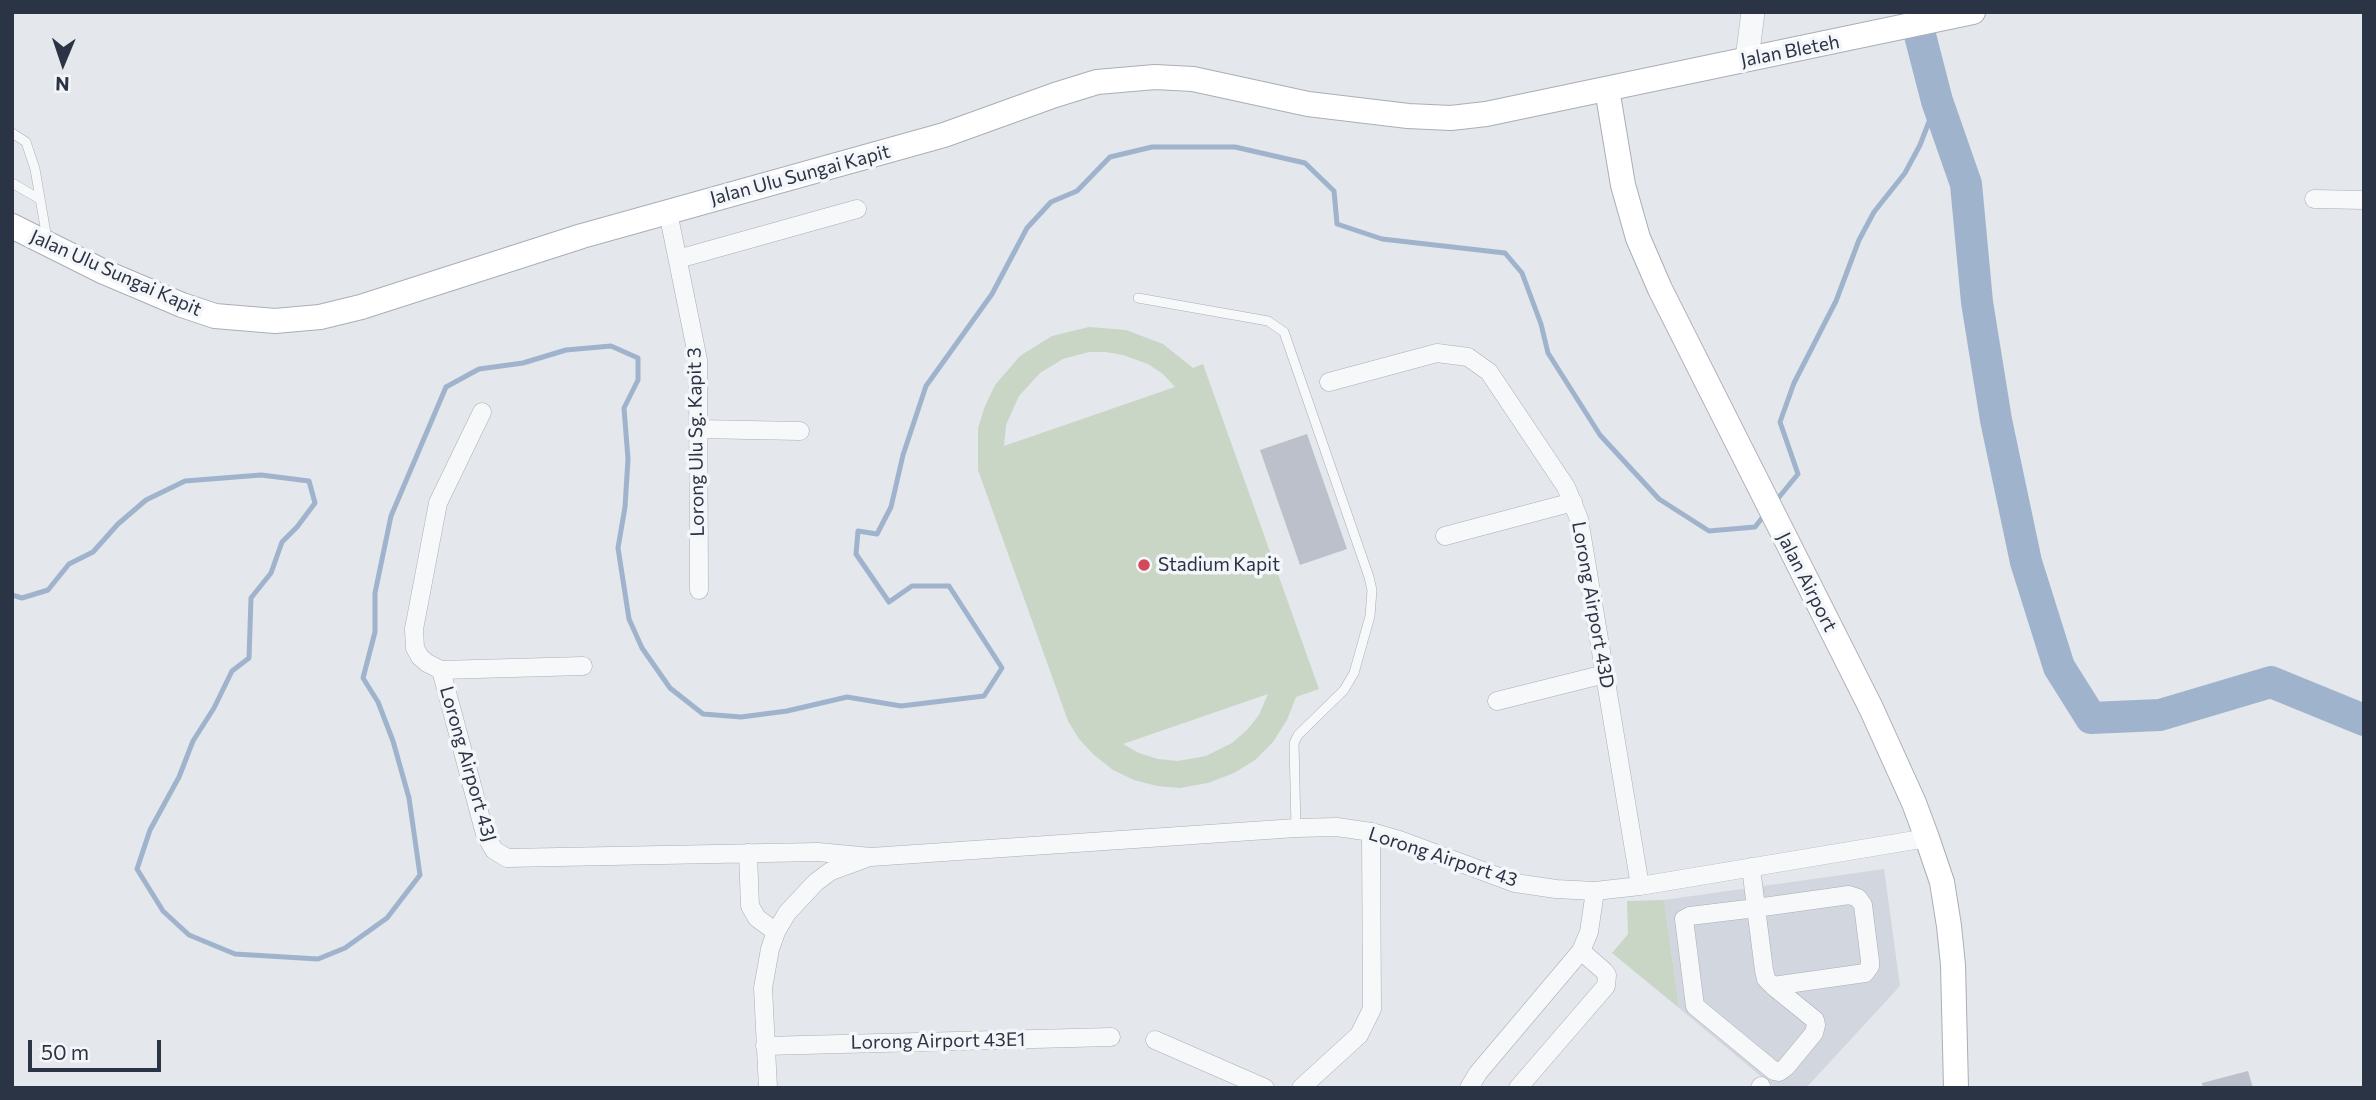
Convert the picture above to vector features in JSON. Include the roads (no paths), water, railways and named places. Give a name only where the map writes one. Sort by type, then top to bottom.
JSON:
[{"type":"main road","name":"Jalan Bleteh","points":[[1607,89],[1973,12]]},
{"type":"main road","name":"Jalan Ulu Sungai Kapit","points":[[12,226],[104,272],[182,305],[215,316],[275,321],[320,317],[361,307],[487,265],[944,135],[1097,82],[1155,77],[1193,79],[1308,104],[1408,116],[1451,118],[1486,114],[1607,89]]},
{"type":"main road","name":"Jalan Airport","points":[[1607,89],[1623,186],[1638,238],[1660,289],[1871,708],[1927,838],[1942,882],[1949,926],[1953,965],[1956,1088]]},
{"type":"street","points":[[1747,59],[1753,12]]},
{"type":"street","points":[[2314,199],[2364,200]]},
{"type":"street","points":[[678,259],[857,209]]},
{"type":"street","name":"Lorong Ulu Sg. Kapit 3","points":[[668,212],[697,349],[699,590]]},
{"type":"street","name":"Lorong Airport 43D","points":[[1329,382],[1437,353],[1468,358],[1489,372],[1573,502],[1579,519],[1640,886]]},
{"type":"street","points":[[482,412],[438,503],[414,629],[415,648],[426,663],[441,670],[583,667]]},
{"type":"street","points":[[698,429],[800,431]]},
{"type":"street","points":[[1445,536],[1573,502]]},
{"type":"street","name":"Lorong Airport 43J","points":[[441,670],[485,834],[500,855],[523,859],[748,853]]},
{"type":"street","points":[[1497,701],[1605,674]]},
{"type":"street","name":"Lorong Airport 43","points":[[871,857],[1337,827],[1399,840],[1515,883],[1595,891],[1640,886],[1927,838]]},
{"type":"street","points":[[1301,1088],[1359,1035],[1371,1009],[1371,832]]},
{"type":"street","points":[[776,932],[757,918],[750,906],[748,853],[818,852],[871,857]]},
{"type":"street","points":[[768,1088],[764,989],[770,949],[776,932],[787,913],[816,882],[850,862],[871,857]]},
{"type":"street","points":[[1751,867],[1756,908],[1765,975],[1773,986],[1815,1020],[1816,1025],[1814,1033],[1786,1067],[1779,1072],[1774,1071],[1695,1006],[1684,919],[1690,916],[1756,908],[1849,895],[1858,898],[1863,905],[1870,961],[1865,973],[1773,986]]},
{"type":"street","points":[[1469,1088],[1478,1073],[1581,951],[1589,932],[1595,891]]},
{"type":"street","points":[[1518,1088],[1606,986],[1607,975],[1581,951]]},
{"type":"street","name":"Lorong Airport 43E1","points":[[765,1046],[1111,1037]]},
{"type":"street","points":[[1156,1040],[1265,1088]]},
{"type":"lane","points":[[12,133],[26,142],[35,169],[48,244]]},
{"type":"lane","points":[[12,183],[38,198]]},
{"type":"lane","points":[[1138,298],[1268,321],[1284,332],[1369,577],[1372,590],[1370,616],[1354,673],[1344,690],[1298,735],[1294,743],[1296,828]]},
{"type":"waterway","points":[[1914,12],[1937,101],[1966,184],[1977,302],[1996,420],[2026,562],[2059,667],[2091,718],[2160,715],[2271,682],[2364,720]]},
{"type":"waterway","points":[[1775,502],[1798,474],[1780,422],[1794,383],[1836,301],[1859,240],[1874,212],[1905,173],[1920,145],[1937,101]]},
{"type":"waterway","points":[[12,595],[22,598],[48,590],[69,564],[93,552],[118,524],[146,500],[185,481],[261,475],[309,481],[315,503],[282,542],[271,573],[251,598],[249,658],[232,671],[214,708],[193,741],[179,777],[150,830],[137,869],[163,911],[189,935],[235,954],[318,959],[345,948],[387,918],[420,875],[409,798],[393,741],[378,702],[363,678],[375,632],[375,593],[391,516],[446,387],[479,369],[523,363],[566,350],[611,346],[638,358],[638,380],[624,408],[628,459],[625,507],[618,548],[629,619],[642,648],[670,688],[703,714],[741,717],[787,711],[847,697],[901,706],[984,696],[1002,668],[949,586],[912,586],[889,602],[856,554],[858,531],[877,534],[891,507],[903,455],[926,386],[992,294],[1027,228],[1051,202],[1077,191],[1110,157],[1152,147],[1235,147],[1305,163],[1334,191],[1337,224],[1382,239],[1505,253],[1522,273],[1541,324],[1548,353],[1600,435],[1659,499],[1709,531],[1755,527],[1766,513]]},
{"type":"place","name":"Stadium Kapit","points":[[1144,565]]}]
